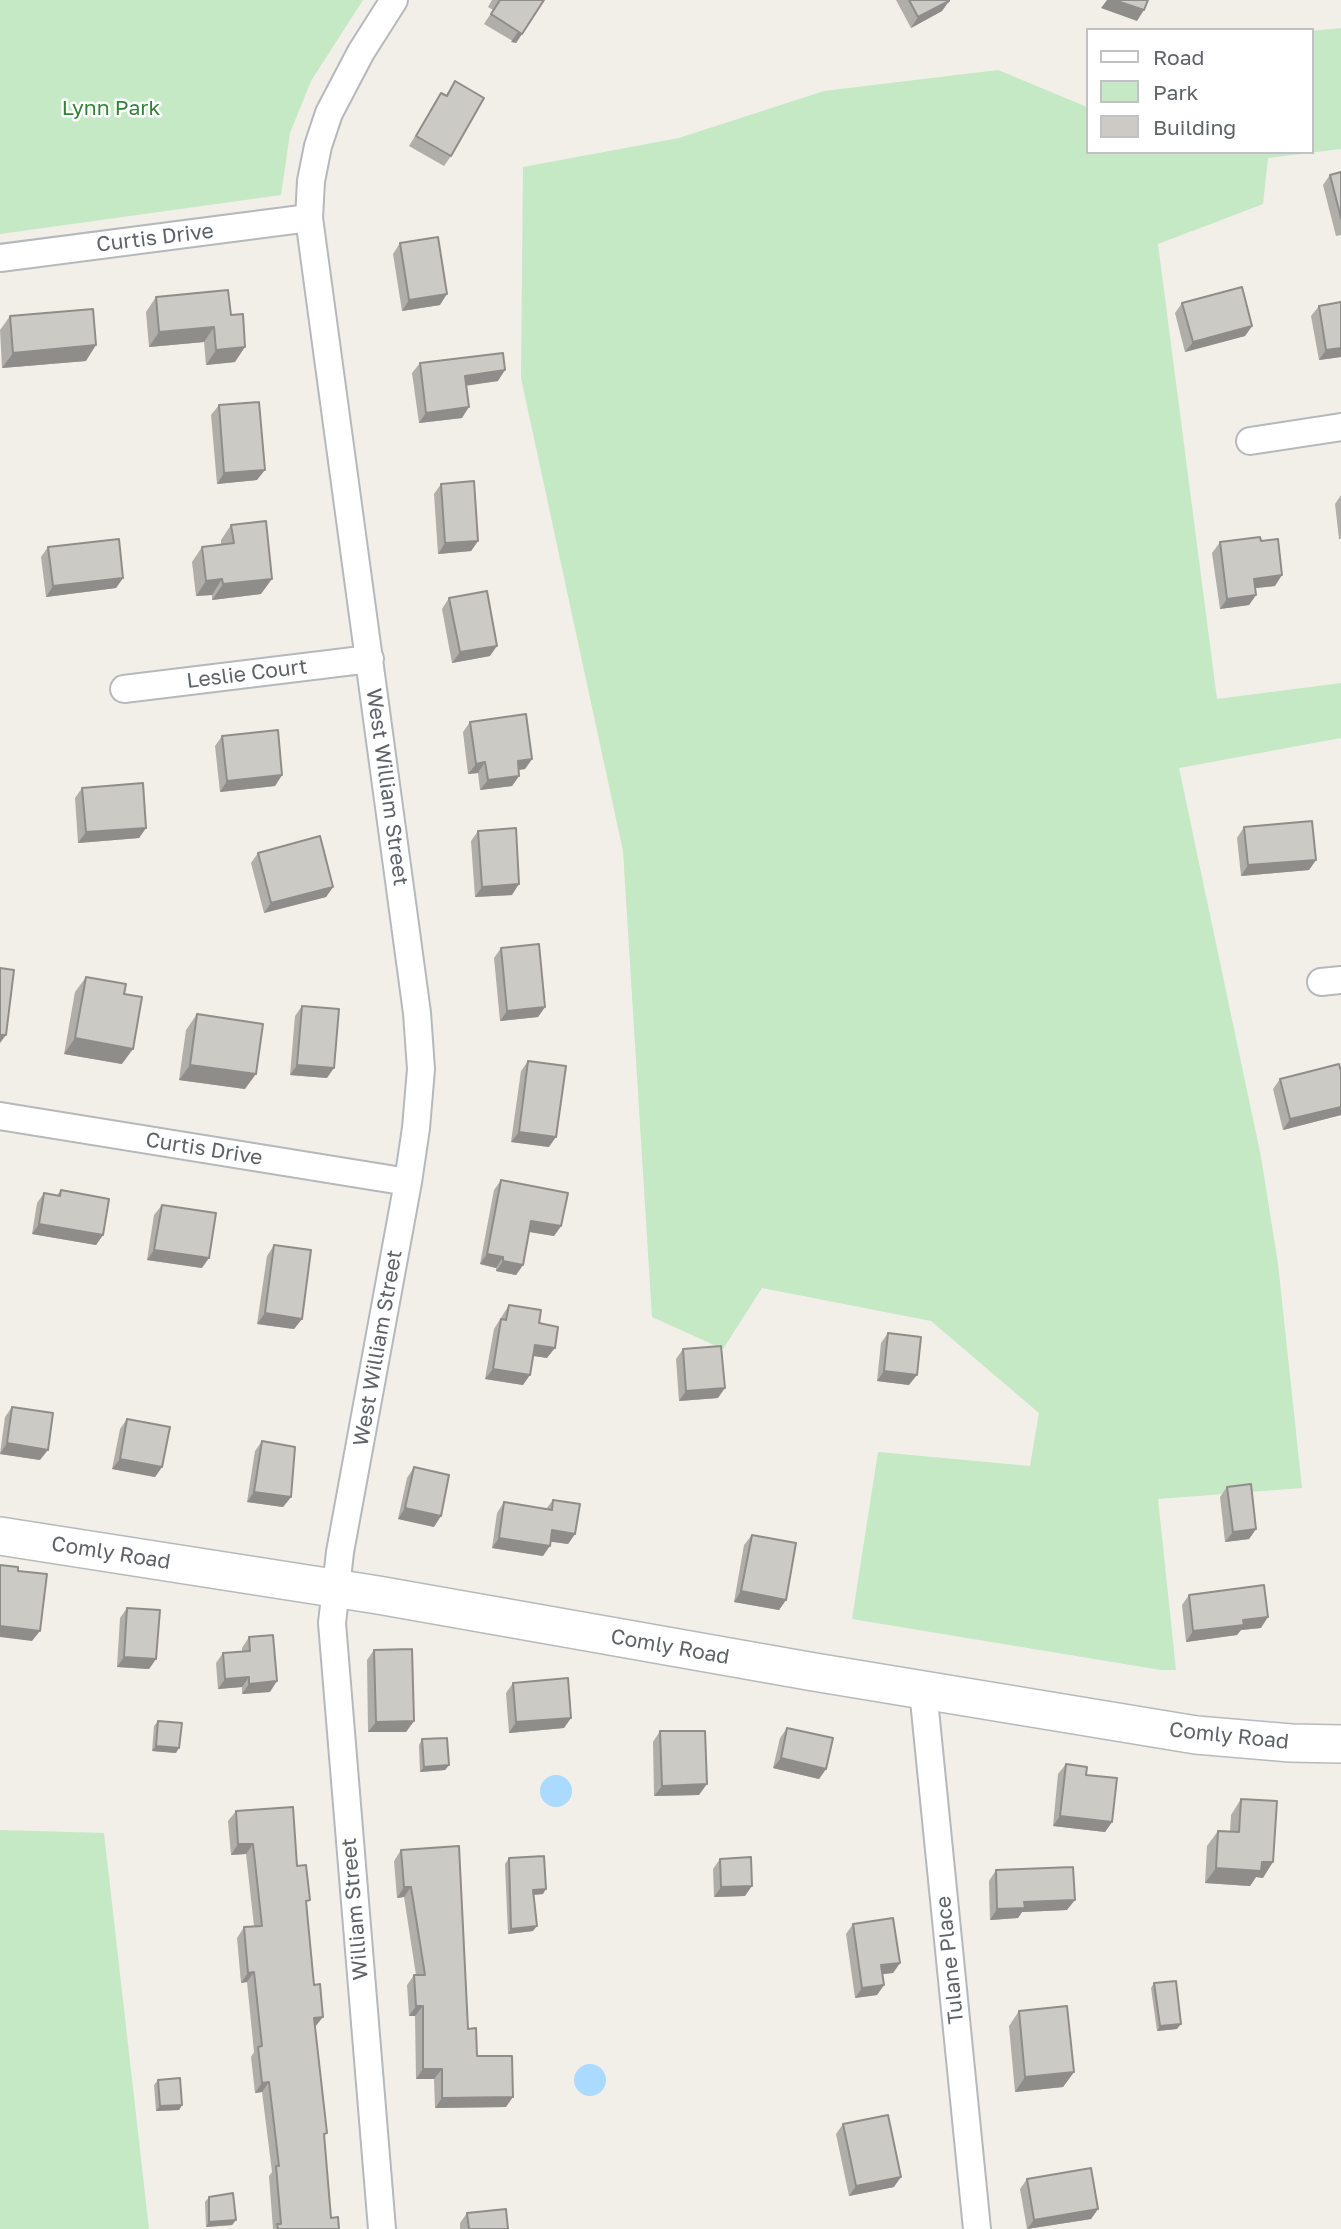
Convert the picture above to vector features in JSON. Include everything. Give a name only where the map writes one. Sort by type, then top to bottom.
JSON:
[{"type":"main road","name":"Comly Road","points":[[0,1536],[334,1589],[1196,1735],[1341,1744]]},
{"type":"street","name":"West William Street","points":[[334,1589],[408,1182],[421,1069],[417,1013],[309,218],[317,146],[330,113],[361,52],[394,0]]},
{"type":"street","name":"Curtis Drive","points":[[0,258],[309,218]]},
{"type":"street","points":[[1250,441],[1341,427]]},
{"type":"street","name":"Leslie Court","points":[[124,689],[370,659]]},
{"type":"street","name":"Curtis Drive","points":[[0,1116],[408,1182]]},
{"type":"street","name":"William Street","points":[[334,1589],[332,1623],[382,2229]]},
{"type":"street","name":"Tulane Place","points":[[923,1690],[977,2229]]},
{"type":"green space","name":"Lynn Park","points":[[0,0],[363,0],[311,81],[290,133],[281,195],[0,234]]},
{"type":"green space","points":[[1341,28],[1341,149],[1313,152],[1313,31]]},
{"type":"green space","points":[[998,70],[1086,107],[1086,154],[1300,154],[1268,158],[1263,204],[1158,244],[1217,699],[1341,683],[1341,738],[1179,768],[1261,1157],[1278,1264],[1302,1488],[1158,1499],[1176,1670],[1161,1670],[852,1619],[878,1452],[1030,1466],[1039,1413],[931,1321],[762,1288],[723,1349],[652,1317],[623,851],[521,378],[523,167],[679,138],[824,91]]},
{"type":"green space","points":[[0,1830],[104,1833],[149,2229],[0,2229]]},
{"type":"water","points":[[556,1775],[567,1780],[572,1791],[567,1802],[556,1807],[545,1802],[540,1791],[545,1780]]},
{"type":"water","points":[[590,2064],[601,2069],[606,2080],[601,2091],[590,2096],[579,2091],[574,2080],[579,2069]]},
{"type":"building","points":[[500,0],[544,0],[522,34],[491,14]]},
{"type":"building","points":[[909,0],[949,0],[949,1],[918,17]]},
{"type":"building","points":[[1114,0],[1148,0],[1144,10]]},
{"type":"building","points":[[455,81],[484,98],[451,156],[416,136],[441,93],[447,96]]},
{"type":"building","points":[[1341,172],[1341,218],[1330,175]]},
{"type":"building","points":[[438,237],[447,294],[409,300],[400,243]]},
{"type":"building","points":[[1242,287],[1252,326],[1193,342],[1182,303]]},
{"type":"building","points":[[228,290],[231,315],[243,314],[245,347],[216,350],[214,327],[159,332],[156,297]]},
{"type":"building","points":[[1341,302],[1341,348],[1326,350],[1319,306]]},
{"type":"building","points":[[93,309],[96,345],[13,353],[10,316]]},
{"type":"building","points":[[503,353],[505,370],[465,376],[469,407],[426,413],[420,363]]},
{"type":"building","points":[[259,402],[265,470],[224,473],[219,405]]},
{"type":"building","points":[[474,481],[478,541],[445,543],[441,484]]},
{"type":"building","points":[[266,521],[272,579],[223,584],[222,579],[206,581],[202,547],[234,543],[231,525]]},
{"type":"building","points":[[1260,537],[1261,541],[1278,539],[1282,575],[1254,579],[1256,595],[1227,599],[1220,542]]},
{"type":"building","points":[[119,539],[123,578],[53,586],[48,547]]},
{"type":"building","points":[[487,591],[497,646],[460,652],[449,598]]},
{"type":"building","points":[[526,714],[532,759],[518,761],[519,776],[488,780],[485,762],[476,764],[470,722]]},
{"type":"building","points":[[278,730],[282,775],[227,781],[222,736]]},
{"type":"building","points":[[143,783],[146,828],[86,832],[82,788]]},
{"type":"building","points":[[1312,821],[1316,860],[1248,865],[1244,827]]},
{"type":"building","points":[[516,828],[519,884],[482,887],[478,831]]},
{"type":"building","points":[[320,836],[333,887],[271,903],[258,853]]},
{"type":"building","points":[[539,944],[545,1007],[507,1011],[501,948]]},
{"type":"building","points":[[0,968],[14,970],[6,1035],[0,1035]]},
{"type":"building","points":[[86,977],[126,984],[124,994],[142,997],[133,1049],[75,1038]]},
{"type":"building","points":[[302,1006],[339,1009],[334,1068],[297,1065]]},
{"type":"building","points":[[197,1014],[263,1024],[256,1074],[190,1065]]},
{"type":"building","points":[[528,1061],[566,1066],[556,1137],[519,1132]]},
{"type":"building","points":[[1339,1064],[1341,1107],[1290,1119],[1280,1079]]},
{"type":"building","points":[[501,1180],[568,1193],[561,1226],[531,1221],[523,1265],[487,1254]]},
{"type":"building","points":[[61,1190],[109,1199],[103,1235],[39,1224],[44,1193],[60,1196]]},
{"type":"building","points":[[162,1205],[216,1213],[209,1258],[154,1250]]},
{"type":"building","points":[[274,1245],[311,1250],[302,1319],[265,1313]]},
{"type":"building","points":[[509,1305],[541,1310],[539,1323],[558,1327],[555,1348],[535,1345],[530,1375],[493,1369],[501,1319],[506,1320]]},
{"type":"building","points":[[888,1333],[921,1337],[917,1375],[884,1371]]},
{"type":"building","points":[[721,1346],[725,1388],[686,1391],[683,1349]]},
{"type":"building","points":[[12,1407],[53,1413],[48,1450],[7,1443]]},
{"type":"building","points":[[127,1419],[170,1427],[162,1467],[120,1459]]},
{"type":"building","points":[[262,1441],[295,1447],[291,1497],[254,1492]]},
{"type":"building","points":[[414,1467],[449,1475],[441,1516],[405,1508]]},
{"type":"building","points":[[1251,1484],[1256,1529],[1233,1532],[1227,1487]]},
{"type":"building","points":[[553,1500],[580,1504],[575,1534],[552,1530],[550,1546],[499,1538],[504,1502],[552,1510]]},
{"type":"building","points":[[752,1535],[796,1543],[786,1600],[741,1591]]},
{"type":"building","points":[[0,1565],[18,1567],[18,1571],[47,1574],[40,1631],[0,1626]]},
{"type":"building","points":[[1264,1585],[1268,1617],[1243,1620],[1244,1625],[1193,1631],[1189,1595]]},
{"type":"building","points":[[127,1608],[160,1610],[156,1659],[124,1657]]},
{"type":"building","points":[[273,1635],[277,1681],[249,1684],[249,1677],[225,1679],[223,1653],[250,1651],[249,1637]]},
{"type":"building","points":[[412,1649],[414,1721],[376,1722],[374,1650]]},
{"type":"building","points":[[568,1678],[571,1718],[516,1722],[513,1683]]},
{"type":"building","points":[[158,1721],[182,1723],[179,1748],[156,1746]]},
{"type":"building","points":[[787,1728],[833,1738],[826,1769],[781,1758]]},
{"type":"building","points":[[660,1731],[705,1731],[707,1784],[662,1786]]},
{"type":"building","points":[[447,1738],[449,1765],[424,1767],[422,1739]]},
{"type":"building","points":[[1066,1764],[1087,1767],[1086,1775],[1117,1778],[1112,1822],[1060,1816]]},
{"type":"building","points":[[1241,1799],[1277,1801],[1273,1862],[1262,1862],[1261,1871],[1216,1868],[1218,1831],[1239,1832]]},
{"type":"building","points":[[293,1807],[297,1866],[306,1865],[310,1900],[306,1901],[314,1985],[320,1984],[323,2017],[314,2018],[327,2133],[324,2134],[331,2218],[338,2217],[339,2229],[278,2229],[277,2224],[281,2224],[276,2166],[279,2166],[269,2082],[262,2083],[258,2047],[262,2046],[254,1972],[248,1973],[244,1927],[262,1926],[253,1844],[238,1844],[236,1811]]},
{"type":"building","points":[[459,1846],[468,2029],[476,2028],[477,2056],[512,2056],[513,2097],[442,2098],[442,2069],[423,2069],[423,2006],[416,2006],[414,1975],[425,1975],[411,1887],[404,1887],[401,1850]]},
{"type":"building","points":[[544,1856],[546,1889],[533,1890],[537,1926],[511,1929],[509,1858]]},
{"type":"building","points":[[751,1857],[752,1886],[721,1887],[720,1859]]},
{"type":"building","points":[[1073,1867],[1075,1900],[1024,1902],[1025,1908],[997,1909],[996,1870]]},
{"type":"building","points":[[893,1918],[900,1963],[881,1965],[884,1985],[862,1988],[853,1924]]},
{"type":"building","points":[[1176,1981],[1181,2024],[1160,2026],[1154,1983]]},
{"type":"building","points":[[1067,2006],[1074,2072],[1025,2077],[1019,2011]]},
{"type":"building","points":[[180,2078],[182,2105],[160,2106],[158,2080]]},
{"type":"building","points":[[888,2115],[901,2177],[856,2186],[843,2124]]},
{"type":"building","points":[[1091,2168],[1098,2209],[1034,2220],[1027,2179]]},
{"type":"building","points":[[233,2193],[236,2220],[209,2222],[209,2197]]},
{"type":"building","points":[[506,2209],[508,2229],[469,2229],[467,2213]]}]
